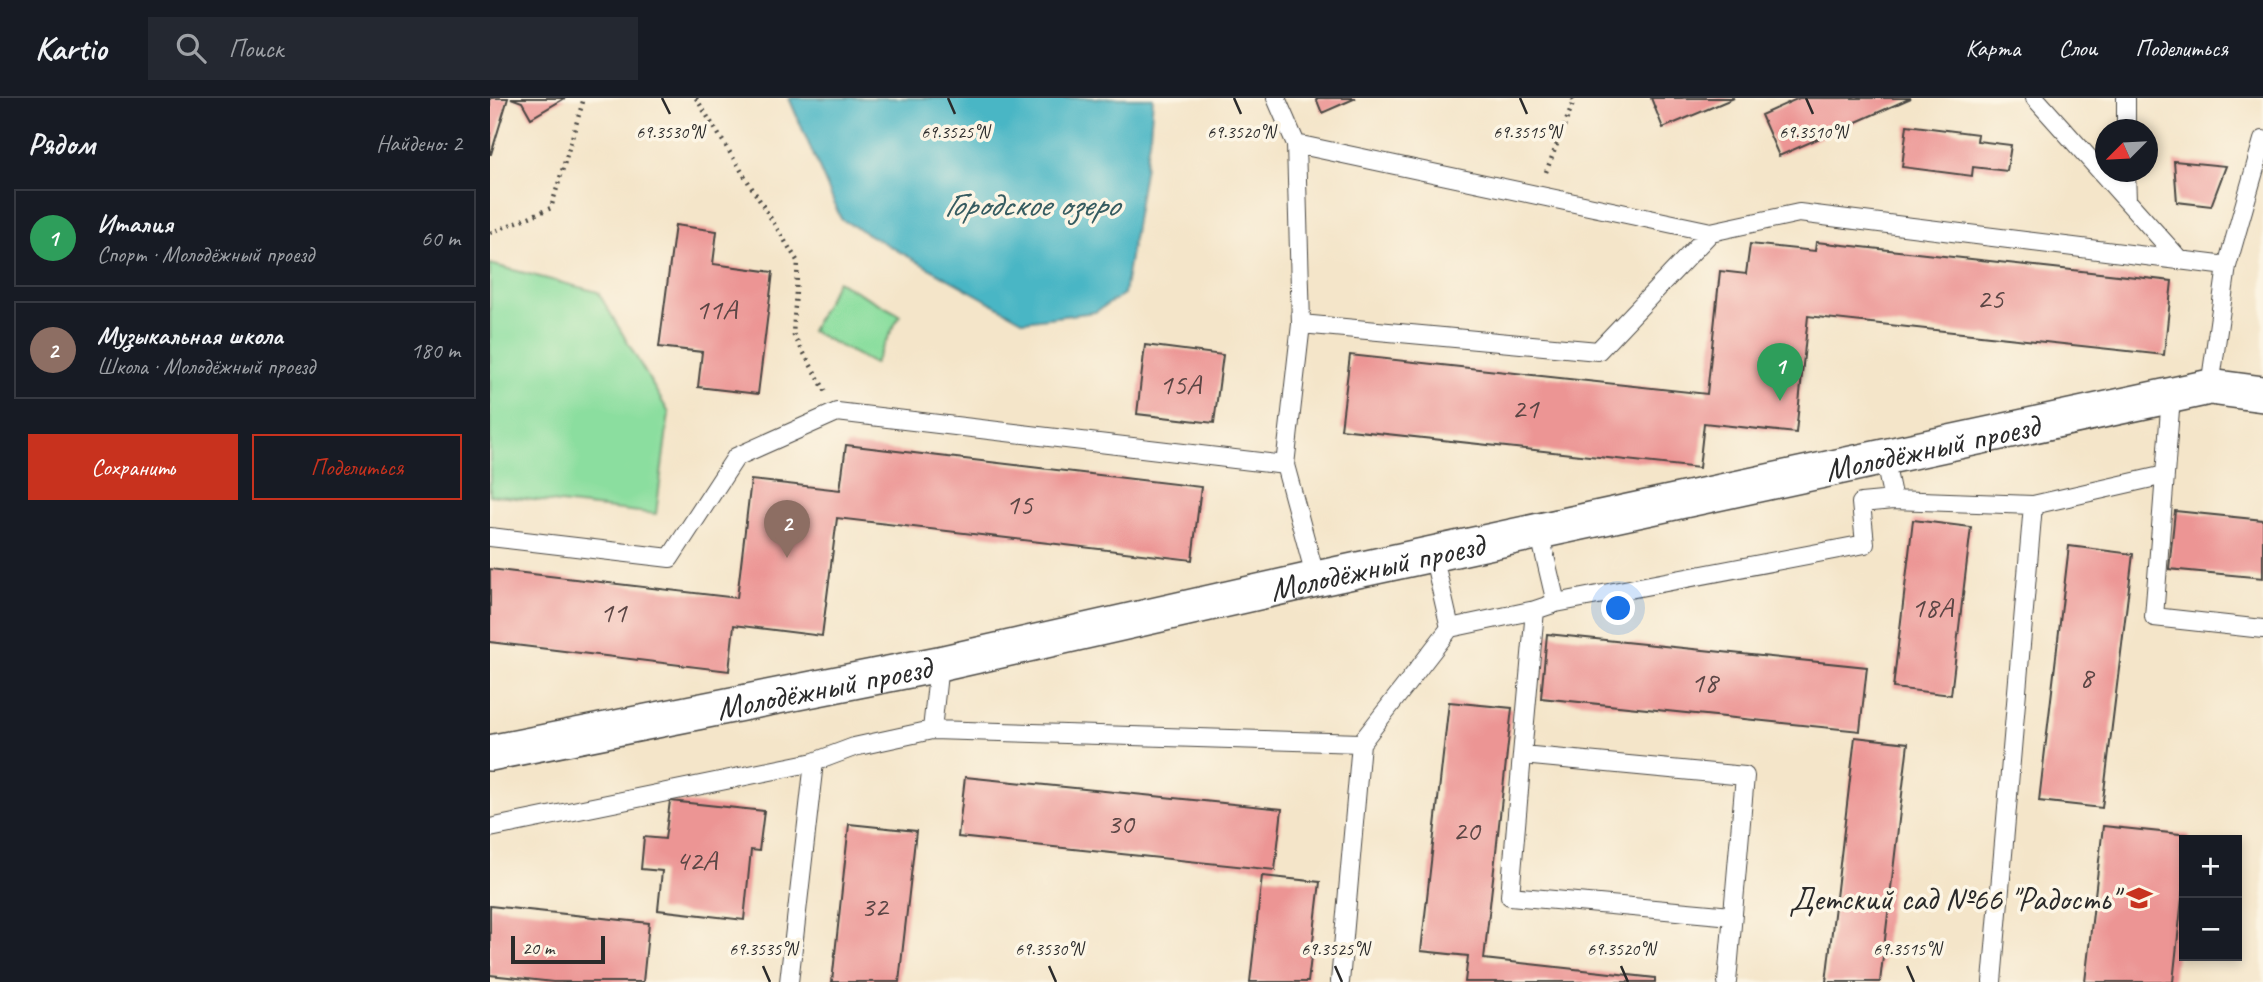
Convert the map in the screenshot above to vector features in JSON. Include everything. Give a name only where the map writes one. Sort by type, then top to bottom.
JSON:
[{"type":"street","name":"Молодёжный проезд","points":[[490,753],[939,664],[1316,579],[2210,387],[2263,394]]},
{"type":"lane","points":[[1276,98],[1296,144],[1301,324],[1285,465],[1316,579]]},
{"type":"lane","points":[[2035,98],[2180,260]]},
{"type":"lane","points":[[2126,98],[2126,119]]},
{"type":"lane","points":[[1296,144],[1711,232],[1799,213],[2227,266]]},
{"type":"lane","points":[[2210,387],[2227,266],[2261,152]]},
{"type":"lane","points":[[2126,182],[2127,201]]},
{"type":"lane","points":[[1301,324],[1598,351],[1711,232]]},
{"type":"lane","points":[[2171,396],[2154,617],[2263,629]]},
{"type":"lane","points":[[490,537],[670,558],[736,457],[837,412],[1285,465]]},
{"type":"lane","points":[[1884,457],[1893,500]]},
{"type":"lane","points":[[1340,982],[1362,743],[1450,628],[1556,603],[1865,544],[1861,503],[1893,500],[2033,505],[2165,475]]},
{"type":"lane","points":[[1992,982],[2033,505]]},
{"type":"lane","points":[[1539,531],[1556,603]]},
{"type":"lane","points":[[1433,554],[1450,628]]},
{"type":"lane","points":[[1535,610],[1510,896],[1732,916]]},
{"type":"lane","points":[[932,730],[939,664]]},
{"type":"lane","points":[[490,828],[814,762],[854,747],[932,730],[1362,743]]},
{"type":"lane","points":[[1522,755],[1745,776],[1727,982]]},
{"type":"lane","points":[[789,982],[814,762]]},
{"type":"path","points":[[490,233],[551,208],[584,98]]},
{"type":"path","points":[[696,98],[798,262],[793,334],[837,412]]},
{"type":"path","points":[[1537,195],[1574,101],[1572,98]]},
{"type":"green space","points":[[490,264],[598,292],[669,413],[656,514],[490,495]]},
{"type":"green space","points":[[837,281],[900,315],[874,364],[811,331]]},
{"type":"water","name":"Городское озеро","points":[[789,98],[1153,98],[1150,134],[1124,294],[1095,312],[1024,321],[841,219]]},
{"type":"building","points":[[490,98],[508,98],[491,154],[490,154]]},
{"type":"building","points":[[511,98],[565,98],[531,118],[522,102]]},
{"type":"building","points":[[1316,98],[1356,98],[1322,113]]},
{"type":"building","points":[[1651,98],[1734,98],[1663,128]]},
{"type":"building","points":[[1799,98],[1911,98],[1779,156],[1761,115]]},
{"type":"building","points":[[1907,125],[1978,134],[1977,141],[2011,145],[2007,171],[1973,167],[1972,176],[1902,167]]},
{"type":"building","points":[[2174,161],[2226,166],[2211,206],[2177,202]]},
{"type":"building","points":[[675,225],[717,231],[713,264],[773,272],[758,394],[698,387],[702,352],[659,347]]},
{"type":"building","points":[[1816,242],[2172,281],[2164,355],[1808,316],[1796,433],[1704,423],[1699,468],[1341,429],[1350,355],[1707,394],[1720,271],[1746,274],[1750,244],[1815,251]]},
{"type":"building","points":[[1145,345],[1223,355],[1214,423],[1137,414]]},
{"type":"building","points":[[846,445],[1201,487],[1192,560],[837,518],[822,636],[734,625],[729,671],[490,642],[490,569],[737,598],[751,480],[840,490]]},
{"type":"building","points":[[2175,511],[2263,520],[2263,578],[2169,569]]},
{"type":"building","points":[[1913,520],[1971,527],[1951,695],[1893,688]]},
{"type":"building","points":[[2069,546],[2133,554],[2102,808],[2039,801]]},
{"type":"building","points":[[1547,634],[1867,667],[1860,731],[1541,698]]},
{"type":"building","points":[[1449,702],[1512,708],[1484,959],[1655,978],[1655,982],[1465,982],[1468,956],[1421,951]]},
{"type":"building","points":[[1855,737],[1908,743],[1880,982],[1826,982]]},
{"type":"building","points":[[965,777],[1282,809],[1275,870],[958,837]]},
{"type":"building","points":[[670,801],[764,811],[759,851],[751,850],[744,920],[658,910],[662,871],[641,869],[644,837],[665,839]]},
{"type":"building","points":[[849,824],[916,831],[899,982],[832,982]]},
{"type":"building","points":[[2103,826],[2189,835],[2179,835],[2179,926],[2173,982],[2085,982]]},
{"type":"building","points":[[1262,876],[1320,882],[1308,982],[1250,982]]},
{"type":"building","points":[[490,906],[649,923],[643,982],[553,982],[490,975]]},
{"type":"place","name":"Италия","points":[[1780,401]]},
{"type":"place","name":"Музыкальная школа","points":[[787,558]]},
{"type":"place","name":"Детский сад №66 \"Радость\"","points":[[2139,898]]}]
